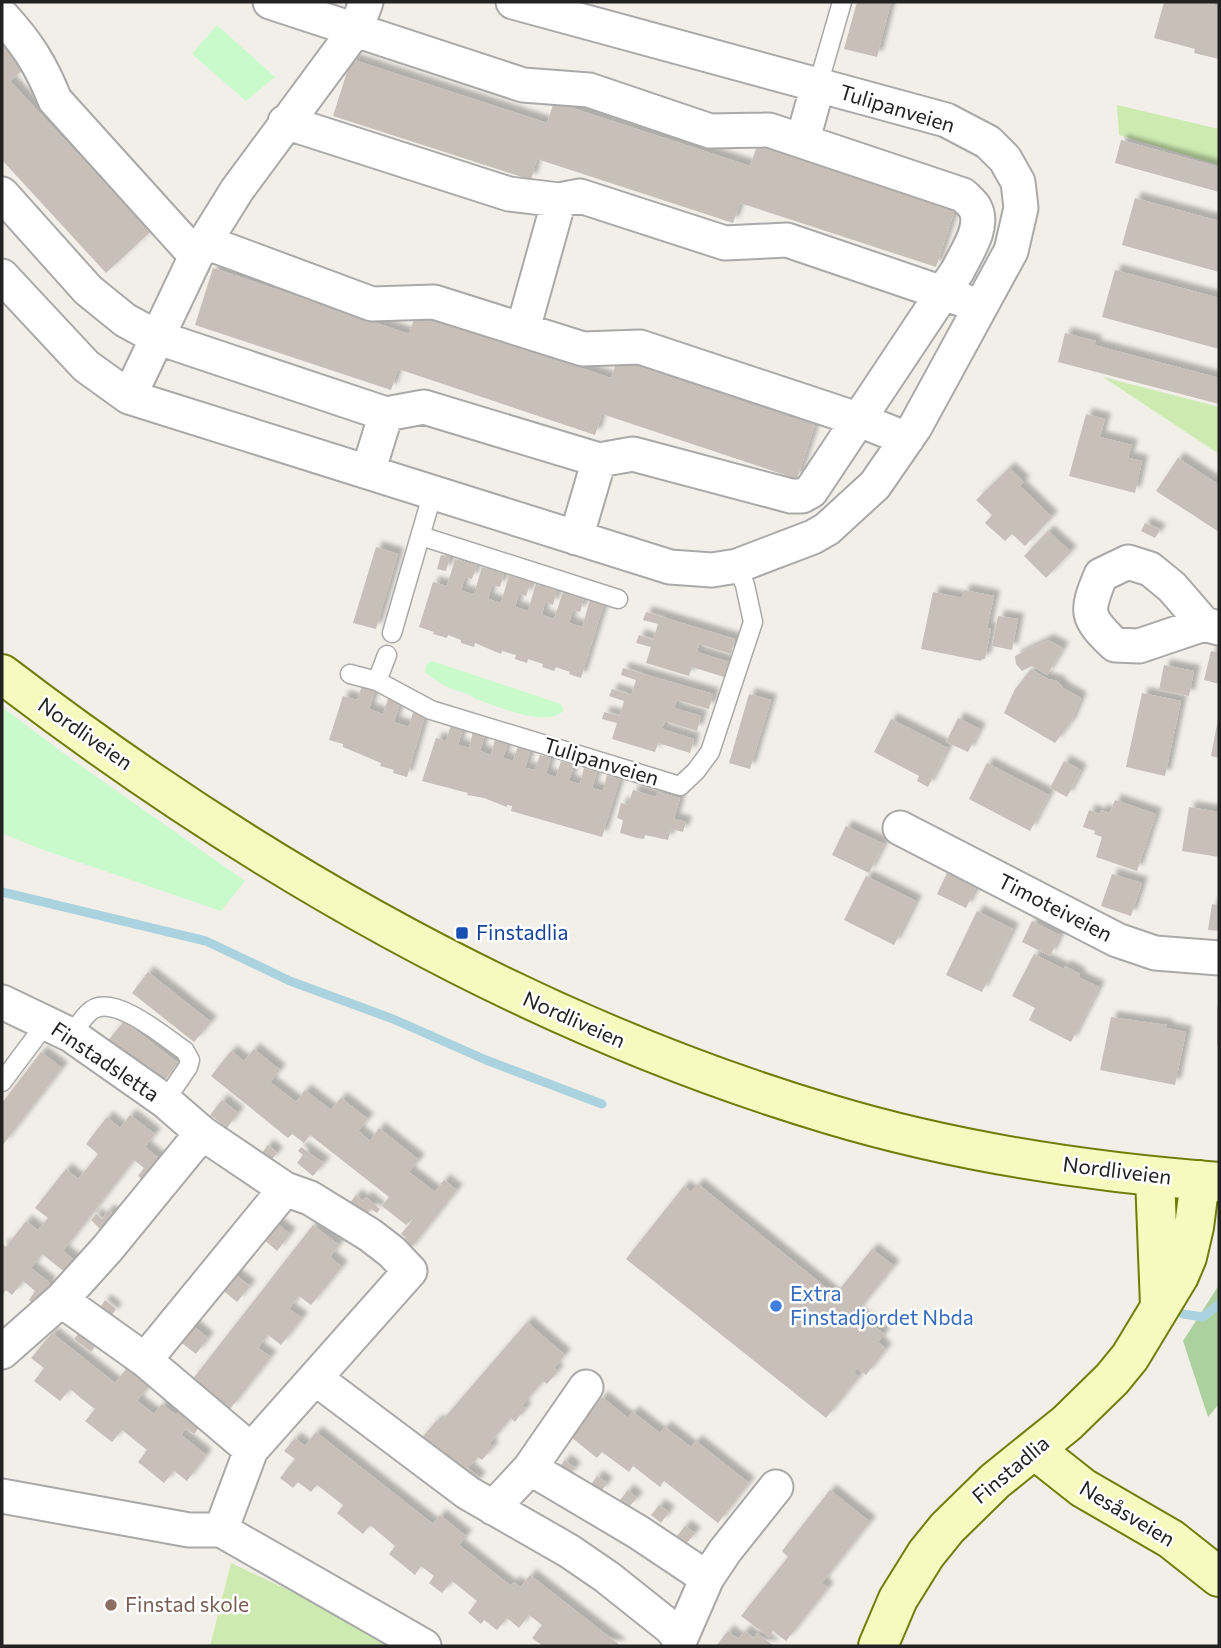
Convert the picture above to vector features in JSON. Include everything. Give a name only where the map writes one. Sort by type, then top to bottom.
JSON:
[{"type":"main road","name":"Nordliveien","points":[[2,674],[163,789],[284,869],[389,930],[518,995],[622,1042],[785,1101],[877,1128],[1029,1160],[1155,1177],[1209,1181]]},
{"type":"main road","points":[[1155,1177],[1160,1306]]},
{"type":"main road","name":"Finstadlia","points":[[878,1646],[898,1599],[926,1554],[947,1528],[995,1481],[1067,1423],[1112,1380],[1130,1357],[1179,1276],[1209,1181]]},
{"type":"main road","name":"Nesåsveien","points":[[1035,1450],[1083,1488],[1171,1539],[1219,1577]]},
{"type":"street","points":[[2,194],[88,289],[125,320],[156,337],[386,414],[424,407],[599,460],[633,454],[791,496],[802,496],[811,491],[958,270],[976,234],[978,217],[975,208],[964,195],[803,139],[769,130],[710,131],[589,90],[523,85],[361,15],[270,2]]},
{"type":"street","name":"Tulipanveien","points":[[2,276],[86,366],[129,397],[670,567],[712,570],[737,566],[827,529],[875,485],[907,439],[1012,251],[1021,208],[1018,182],[1005,159],[988,142],[946,120],[818,85],[564,8],[513,2]]},
{"type":"street","points":[[129,397],[200,249],[237,190],[361,15]]},
{"type":"street","points":[[2,16],[24,39],[41,67],[55,100],[200,249],[372,304],[434,302],[583,349],[639,346],[857,419],[907,439]]},
{"type":"street","points":[[803,139],[818,85]]},
{"type":"street","points":[[285,122],[509,194],[559,200],[580,196],[725,243],[787,240],[982,306]]},
{"type":"street","points":[[523,329],[559,200]]},
{"type":"street","points":[[368,472],[386,414]]},
{"type":"street","points":[[576,538],[599,460]]},
{"type":"street","name":"Timoteiveien","points":[[900,828],[1116,940],[1155,953],[1219,958]]},
{"type":"street","name":"Finstadsletta","points":[[2,1002],[59,1029],[165,1101],[202,1133],[285,1189],[310,1198],[370,1235],[410,1271],[315,1378]]},
{"type":"street","points":[[2,1352],[61,1300],[107,1249],[202,1133]]},
{"type":"street","points":[[145,1360],[285,1189]]},
{"type":"street","points":[[61,1300],[145,1360],[251,1450]]},
{"type":"street","points":[[221,1530],[251,1450],[315,1378],[468,1493],[569,1551],[607,1577],[671,1628],[680,1643]]},
{"type":"street","points":[[493,1508],[530,1468],[586,1387]]},
{"type":"street","points":[[530,1468],[638,1532],[707,1578]]},
{"type":"street","points":[[680,1643],[707,1578],[776,1487]]},
{"type":"street","points":[[2,1496],[189,1530],[221,1530],[424,1646]]},
{"type":"lane","points":[[818,85],[842,2]]},
{"type":"lane","points":[[392,633],[433,492]]},
{"type":"lane","points":[[421,536],[618,599]]},
{"type":"lane","name":"Tulipanveien","points":[[350,674],[377,681],[430,710],[680,786],[710,752],[753,622],[745,585],[737,566]]},
{"type":"lane","points":[[377,681],[387,655]]},
{"type":"lane","points":[[2,1082],[9,1059],[93,1009],[105,1006],[123,1009],[185,1051],[190,1060],[188,1067],[165,1101]]},
{"type":"green space","points":[[217,25],[275,77],[246,101],[192,54]]},
{"type":"green space","points":[[1117,105],[1219,129],[1219,165],[1119,135]]},
{"type":"green space","points":[[1103,377],[1219,407],[1219,454]]},
{"type":"green space","points":[[432,661],[561,704],[564,710],[556,715],[535,717],[476,699],[443,685],[425,672],[426,665]]},
{"type":"green space","points":[[2,707],[245,881],[221,911],[2,833]]},
{"type":"green space","points":[[1219,1285],[1219,1404],[1208,1417],[1183,1341]]},
{"type":"green space","points":[[231,1563],[407,1646],[210,1646]]},
{"type":"building","points":[[857,2],[891,2],[877,57],[844,49]]},
{"type":"building","points":[[1164,2],[1210,2],[1219,6],[1219,59],[1194,53],[1195,49],[1154,38]]},
{"type":"building","points":[[2,41],[26,67],[10,81],[150,232],[106,273],[2,160]]},
{"type":"building","points":[[351,59],[547,123],[554,102],[750,166],[757,146],[955,210],[936,267],[740,203],[733,223],[537,159],[531,180],[333,116]]},
{"type":"building","points":[[1121,140],[1219,167],[1219,192],[1115,163]]},
{"type":"building","points":[[1135,198],[1219,221],[1219,272],[1122,245]]},
{"type":"building","points":[[213,268],[409,334],[416,313],[611,378],[619,356],[816,422],[797,479],[602,414],[595,435],[398,369],[391,390],[195,325]]},
{"type":"building","points":[[1115,270],[1219,298],[1219,349],[1102,317]]},
{"type":"building","points":[[1065,333],[1096,341],[1094,345],[1219,378],[1219,404],[1058,362]]},
{"type":"building","points":[[1086,414],[1105,419],[1100,437],[1132,445],[1128,458],[1142,461],[1135,493],[1069,476]]},
{"type":"building","points":[[1178,458],[1219,485],[1219,532],[1156,491]]},
{"type":"building","points":[[1009,468],[1024,482],[1020,486],[1052,517],[1025,546],[1012,534],[1005,541],[985,523],[992,515],[976,500]]},
{"type":"building","points":[[1145,523],[1160,530],[1155,538],[1141,531]]},
{"type":"building","points":[[1048,531],[1071,552],[1046,578],[1024,556]]},
{"type":"building","points":[[376,547],[398,554],[376,629],[353,623]]},
{"type":"building","points":[[441,555],[450,557],[446,571],[437,569]]},
{"type":"building","points":[[455,559],[477,565],[472,579],[465,577],[461,591],[474,594],[482,567],[504,574],[500,587],[492,585],[488,599],[501,603],[509,575],[531,582],[526,596],[519,593],[515,607],[528,611],[536,583],[557,590],[553,605],[545,602],[542,615],[554,619],[563,592],[584,598],[580,612],[573,610],[569,623],[582,627],[590,600],[604,604],[581,678],[556,667],[554,671],[528,659],[527,663],[515,659],[516,655],[502,651],[501,654],[475,643],[474,647],[448,635],[447,638],[419,627],[433,582],[447,586]]},
{"type":"building","points":[[964,590],[994,596],[987,628],[991,629],[985,659],[981,661],[921,649],[933,592],[962,598]]},
{"type":"building","points":[[646,612],[735,639],[731,654],[699,644],[697,652],[729,662],[724,677],[692,667],[689,676],[646,663],[651,647],[636,643],[639,635],[653,640],[658,624],[643,620]]},
{"type":"building","points":[[998,616],[1018,619],[1012,650],[992,646]]},
{"type":"building","points":[[1048,640],[1063,648],[1047,675],[1032,666],[1022,671],[1016,664],[1015,656]]},
{"type":"building","points":[[1211,651],[1219,653],[1219,684],[1204,680]]},
{"type":"building","points":[[1164,665],[1194,671],[1189,696],[1159,690]]},
{"type":"building","points":[[623,668],[713,694],[709,709],[677,700],[674,708],[701,716],[697,731],[665,721],[662,729],[694,739],[690,753],[658,743],[655,752],[612,739],[617,723],[602,719],[604,712],[620,716],[624,701],[609,696],[612,689],[631,695],[636,680],[621,675]]},
{"type":"building","points":[[1031,669],[1057,681],[1063,688],[1081,698],[1071,722],[1055,743],[1004,713],[1015,689]]},
{"type":"building","points":[[362,686],[375,690],[369,709],[383,714],[388,699],[400,703],[394,722],[409,727],[413,712],[425,716],[407,777],[393,773],[394,770],[380,766],[381,763],[343,747],[343,744],[329,740],[343,696],[357,700]]},
{"type":"building","points":[[1142,693],[1181,701],[1165,776],[1126,767]]},
{"type":"building","points":[[749,694],[771,700],[750,769],[729,763]]},
{"type":"building","points":[[958,718],[980,729],[968,752],[946,742]]},
{"type":"building","points":[[891,719],[948,748],[928,787],[917,781],[919,776],[874,752]]},
{"type":"building","points":[[1219,720],[1219,758],[1211,756]]},
{"type":"building","points":[[451,725],[463,728],[458,745],[469,748],[473,732],[485,735],[480,751],[491,755],[495,739],[508,742],[503,758],[513,761],[518,746],[531,749],[525,768],[535,770],[540,755],[551,758],[546,774],[556,777],[561,761],[574,765],[569,781],[580,784],[584,768],[597,772],[592,788],[603,791],[607,775],[620,779],[602,837],[511,811],[512,806],[507,807],[422,781],[436,738],[446,741]]},
{"type":"building","points":[[1064,761],[1081,770],[1067,797],[1050,788]]},
{"type":"building","points":[[987,763],[1049,795],[1030,831],[969,799]]},
{"type":"building","points":[[633,790],[656,797],[658,792],[680,798],[674,819],[686,822],[683,832],[671,829],[668,840],[645,835],[644,839],[637,838],[620,833],[623,820],[617,818],[621,803],[628,805]]},
{"type":"building","points":[[1115,800],[1156,814],[1137,871],[1096,857],[1102,837],[1083,827],[1089,810],[1100,814],[1101,810],[1110,813]]},
{"type":"building","points":[[1189,807],[1219,812],[1219,857],[1182,851]]},
{"type":"building","points":[[846,826],[884,844],[869,873],[832,855]]},
{"type":"building","points":[[947,873],[976,888],[966,908],[937,894]]},
{"type":"building","points":[[1112,874],[1142,883],[1131,916],[1101,906]]},
{"type":"building","points":[[866,876],[916,901],[894,945],[844,920]]},
{"type":"building","points":[[1212,904],[1219,905],[1219,931],[1208,930]]},
{"type":"building","points":[[977,911],[1013,929],[982,992],[946,975]]},
{"type":"building","points":[[1032,921],[1060,935],[1050,956],[1022,942]]},
{"type":"building","points":[[1034,954],[1064,969],[1065,966],[1080,974],[1078,977],[1099,987],[1071,1042],[1029,1020],[1035,1008],[1012,996]]},
{"type":"building","points":[[148,972],[211,1022],[194,1042],[132,993]]},
{"type":"building","points":[[1219,1006],[1219,1045],[1217,1045]]},
{"type":"building","points":[[1111,1017],[1167,1025],[1167,1028],[1186,1032],[1175,1085],[1100,1070]]},
{"type":"building","points":[[124,1021],[178,1063],[162,1084],[107,1042]]},
{"type":"building","points":[[254,1049],[280,1070],[270,1082],[296,1102],[305,1090],[331,1110],[341,1098],[368,1119],[358,1131],[370,1141],[379,1128],[419,1160],[409,1172],[435,1192],[444,1180],[457,1190],[408,1252],[400,1245],[406,1238],[401,1234],[414,1218],[406,1225],[382,1206],[389,1197],[310,1135],[304,1143],[292,1134],[288,1138],[211,1076],[231,1051],[244,1061]]},
{"type":"building","points":[[41,1052],[62,1068],[2,1146],[2,1103]]},
{"type":"building","points":[[222,1100],[238,1113],[227,1128],[210,1115]]},
{"type":"building","points":[[130,1115],[155,1134],[145,1147],[164,1162],[147,1183],[138,1176],[144,1168],[134,1160],[63,1251],[81,1265],[71,1277],[42,1254],[31,1268],[50,1283],[47,1287],[53,1292],[37,1307],[29,1300],[35,1291],[23,1281],[12,1295],[6,1290],[2,1296],[2,1243],[6,1247],[26,1221],[38,1230],[48,1218],[35,1208],[66,1169],[78,1179],[89,1166],[98,1154],[86,1144],[107,1117],[120,1128]]},
{"type":"building","points":[[268,1145],[277,1153],[270,1162],[261,1154]]},
{"type":"building","points":[[301,1147],[324,1163],[313,1176],[297,1163],[303,1155],[298,1151]]},
{"type":"building","points":[[698,1184],[835,1295],[872,1249],[894,1266],[857,1312],[884,1334],[878,1342],[886,1349],[866,1375],[857,1368],[854,1373],[859,1377],[826,1418],[626,1259],[684,1186],[691,1192]]},
{"type":"building","points":[[356,1195],[363,1201],[366,1197],[380,1209],[377,1213],[371,1209],[365,1217],[349,1204]]},
{"type":"building","points":[[108,1210],[117,1217],[105,1234],[91,1220],[96,1214],[102,1219]]},
{"type":"building","points":[[274,1221],[290,1234],[277,1251],[261,1237]]},
{"type":"building","points":[[313,1225],[339,1245],[330,1257],[342,1267],[311,1305],[299,1296],[289,1309],[302,1318],[281,1345],[268,1335],[258,1348],[271,1357],[230,1409],[192,1380]]},
{"type":"building","points":[[233,1273],[250,1286],[237,1302],[221,1289]]},
{"type":"building","points":[[105,1300],[116,1309],[112,1315],[101,1306]]},
{"type":"building","points":[[527,1322],[565,1355],[554,1368],[558,1371],[547,1384],[543,1381],[522,1406],[526,1409],[515,1422],[511,1418],[489,1444],[493,1447],[482,1460],[478,1457],[468,1468],[480,1478],[472,1487],[419,1441],[437,1420],[440,1423]]},
{"type":"building","points":[[192,1325],[208,1338],[196,1354],[179,1341]]},
{"type":"building","points":[[82,1330],[98,1343],[91,1352],[74,1339]]},
{"type":"building","points":[[52,1333],[115,1383],[131,1363],[150,1384],[137,1401],[154,1414],[162,1404],[176,1415],[180,1410],[201,1425],[194,1434],[186,1428],[181,1435],[206,1455],[187,1481],[174,1471],[164,1483],[138,1462],[147,1450],[122,1430],[112,1442],[85,1421],[95,1409],[70,1389],[60,1401],[34,1381],[44,1368],[31,1358]]},
{"type":"building","points":[[602,1397],[628,1418],[633,1412],[660,1433],[665,1427],[691,1447],[696,1441],[749,1483],[718,1523],[664,1481],[660,1487],[633,1466],[629,1472],[602,1452],[597,1458],[571,1437]]},
{"type":"building","points":[[316,1432],[433,1524],[440,1515],[466,1536],[459,1545],[511,1586],[514,1582],[521,1587],[530,1575],[621,1646],[543,1646],[532,1638],[542,1625],[529,1615],[519,1628],[507,1618],[497,1630],[484,1620],[481,1624],[468,1613],[477,1601],[452,1581],[442,1593],[429,1583],[434,1576],[421,1566],[415,1575],[389,1554],[395,1546],[370,1525],[363,1534],[337,1513],[343,1505],[317,1485],[311,1492],[298,1482],[293,1488],[280,1478],[295,1459],[284,1451],[295,1438],[305,1446]]},
{"type":"building","points":[[565,1460],[575,1468],[567,1478],[557,1470]]},
{"type":"building","points":[[597,1476],[607,1483],[600,1493],[590,1486]]},
{"type":"building","points":[[628,1490],[637,1498],[629,1507],[620,1500]]},
{"type":"building","points":[[830,1490],[870,1522],[822,1583],[828,1588],[786,1641],[773,1631],[769,1637],[741,1616],[788,1557],[782,1551]]},
{"type":"building","points":[[659,1505],[669,1512],[661,1523],[651,1515]]},
{"type":"building","points":[[685,1526],[695,1533],[687,1543],[677,1536]]},
{"type":"building","points":[[728,1631],[738,1639],[745,1631],[754,1638],[757,1633],[774,1646],[716,1646]]},
{"type":"waterway","points":[[2,892],[206,941],[290,981],[393,1019],[486,1060],[602,1104]]},
{"type":"waterway","points":[[1183,1314],[1203,1317],[1219,1304]]},
{"type":"place","name":"Finstadlia","points":[[462,933]]},
{"type":"place","name":"Extra Finstadjordet Nbda","points":[[776,1306]]},
{"type":"place","name":"Finstad skole","points":[[111,1605]]}]
